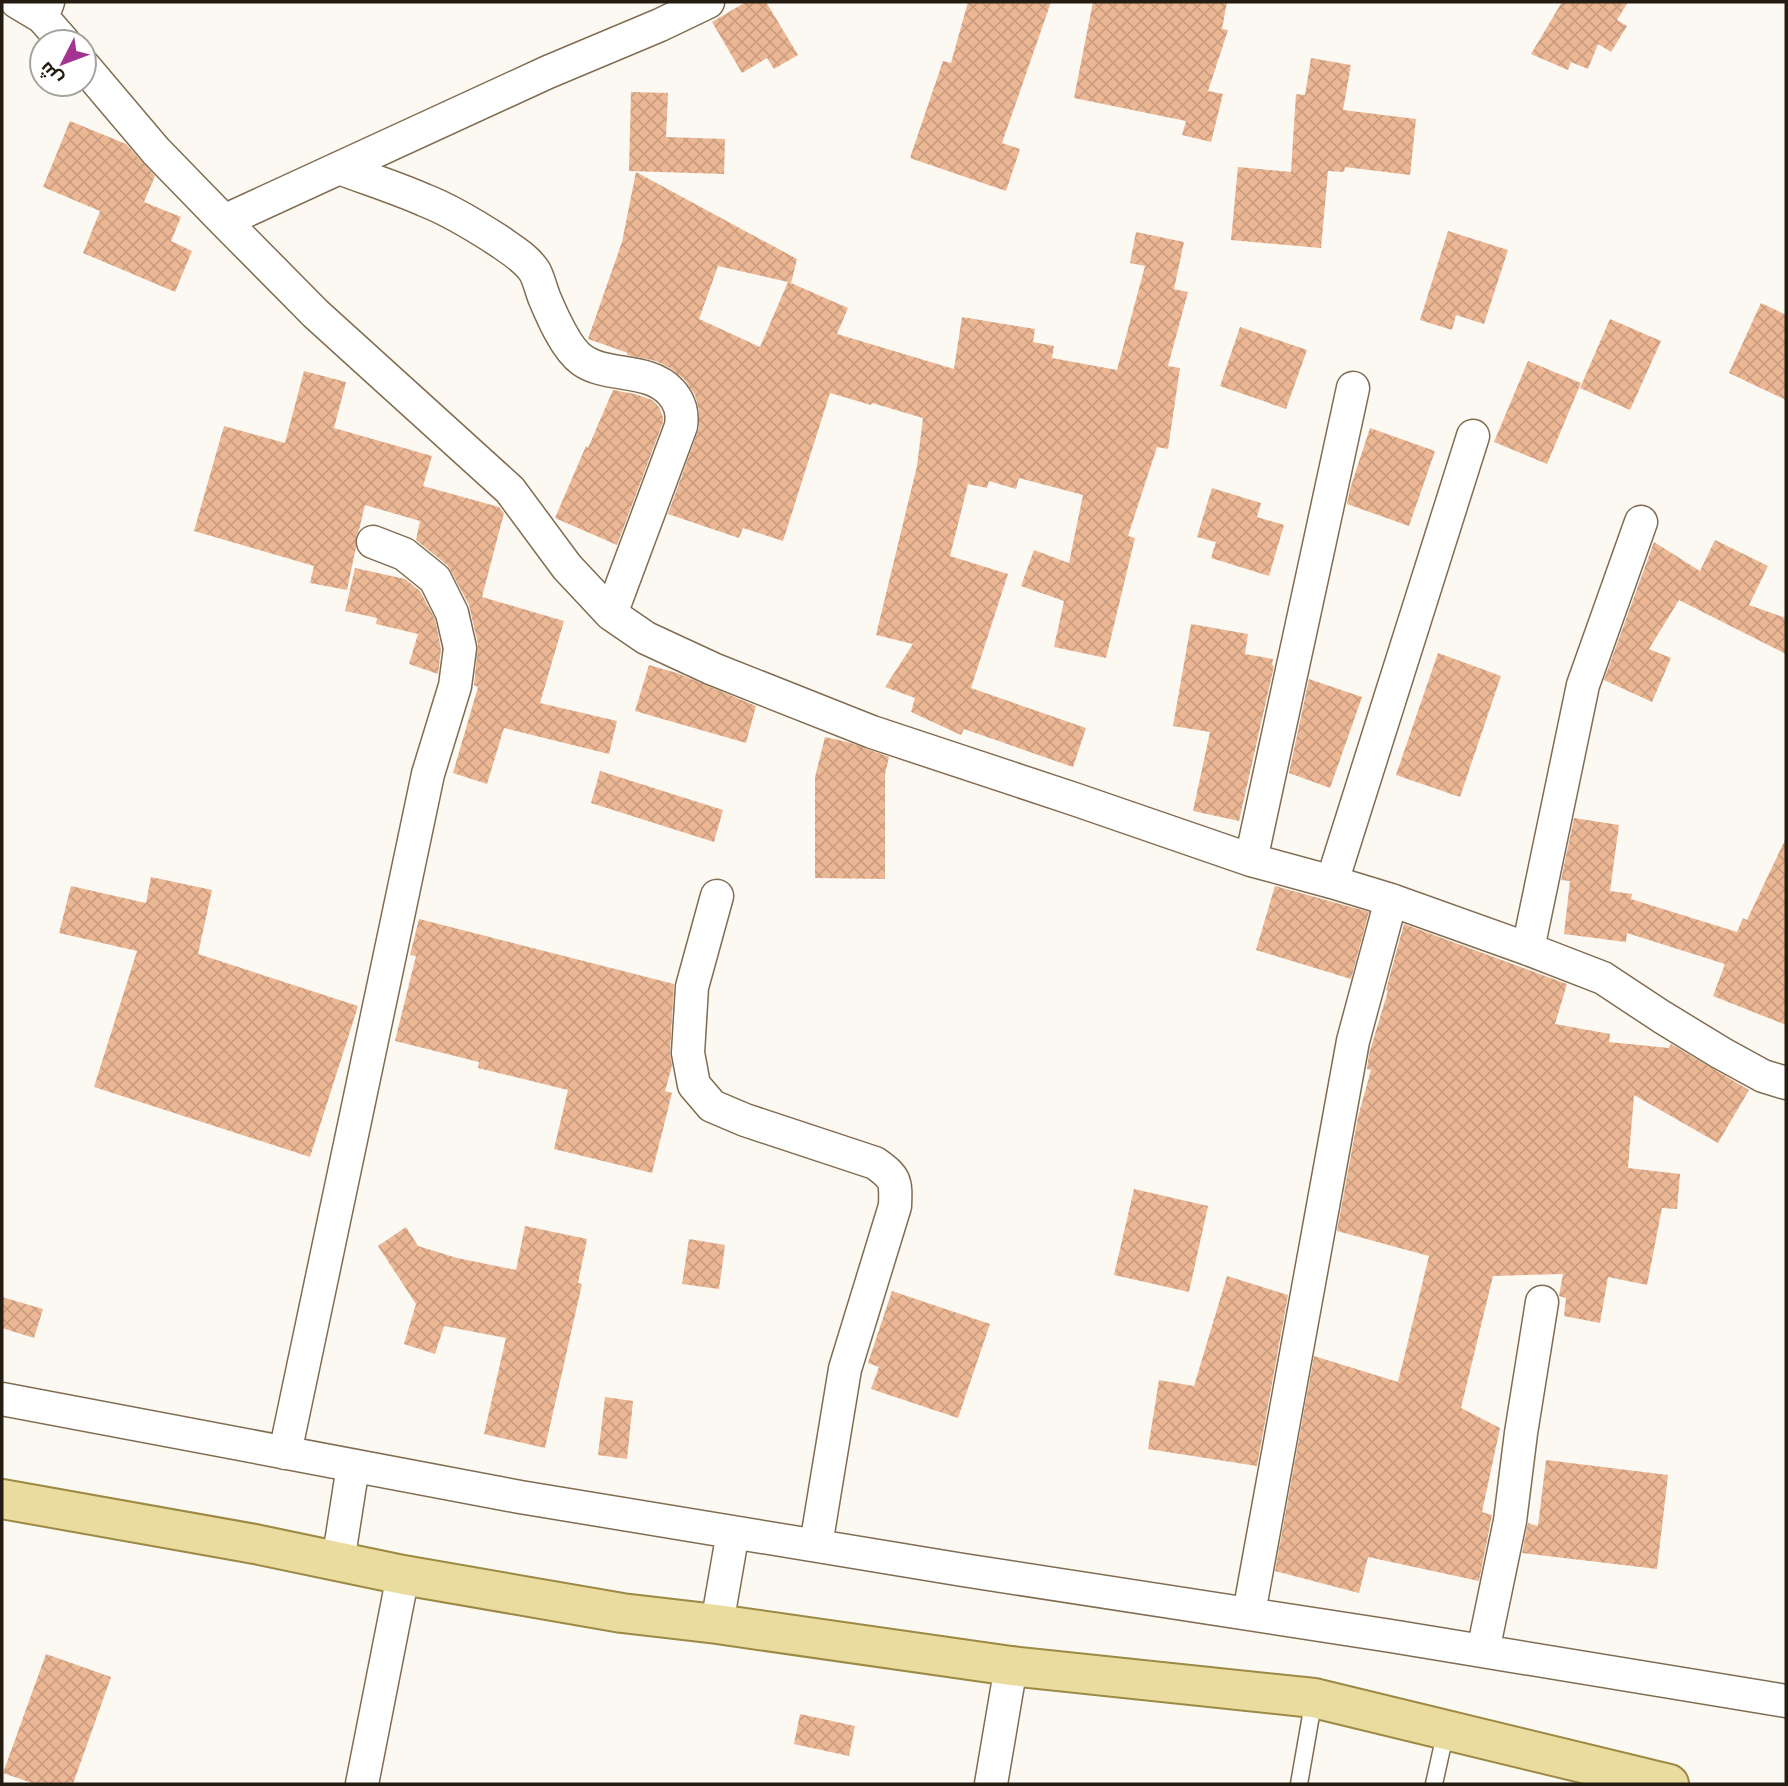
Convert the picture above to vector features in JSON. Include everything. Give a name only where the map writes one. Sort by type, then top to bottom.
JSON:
[{"type":"main road","points":[[2,1499],[255,1544],[402,1576],[622,1613],[716,1623],[1011,1666],[1314,1698],[1669,1784]]},
{"type":"street","points":[[224,220],[708,2]]},
{"type":"street","points":[[36,7],[53,28]]},
{"type":"street","points":[[98,83],[156,151],[316,314],[510,490],[567,567],[611,614],[646,638],[713,669],[872,732],[1251,860],[1332,881],[1528,948],[1603,978],[1721,1054],[1763,1076],[1786,1083]]},
{"type":"street","points":[[339,168],[427,200],[519,254],[535,272],[553,316],[575,355],[584,362],[647,377],[666,387],[677,398],[683,414],[681,426],[611,614]]},
{"type":"street","points":[[1251,860],[1353,388]]},
{"type":"street","points":[[1332,881],[1473,436]]},
{"type":"street","points":[[1528,948],[1583,685],[1640,522]]},
{"type":"street","points":[[285,1453],[428,774],[456,686],[460,648],[452,613],[435,579],[404,554],[373,542]]},
{"type":"street","points":[[717,895],[692,987],[688,1053],[694,1085],[712,1106],[745,1121],[875,1163],[890,1173],[896,1186],[895,1206],[845,1369],[816,1545]]},
{"type":"street","points":[[1249,1613],[1353,1041],[1391,900]]},
{"type":"street","points":[[1483,1651],[1510,1521],[1542,1302]]},
{"type":"street","points":[[2,1399],[520,1497],[1786,1701]]},
{"type":"street","points":[[338,1562],[353,1466]]},
{"type":"street","points":[[716,1623],[733,1532]]},
{"type":"street","points":[[362,1784],[402,1576]]},
{"type":"street","points":[[991,1784],[1011,1666]]},
{"type":"lane","points":[[1299,1784],[1314,1698]]},
{"type":"lane","points":[[1434,1784],[1446,1730]]},
{"type":"building","points":[[746,2],[766,2],[798,55],[774,69],[767,58],[742,73],[712,22]]},
{"type":"building","points":[[968,2],[1051,2],[1002,143],[1020,149],[1006,191],[910,158],[943,61],[951,63]]},
{"type":"building","points":[[1093,2],[1227,2],[1222,29],[1228,30],[1208,91],[1223,94],[1211,142],[1182,135],[1186,121],[1074,98]]},
{"type":"building","points":[[1562,2],[1628,2],[1617,20],[1627,26],[1611,52],[1598,44],[1588,69],[1571,62],[1568,70],[1531,54]]},
{"type":"building","points":[[1311,58],[1351,65],[1343,110],[1416,119],[1410,175],[1345,167],[1344,172],[1328,171],[1321,248],[1231,240],[1238,167],[1291,172],[1296,94],[1305,95]]},
{"type":"building","points":[[631,92],[668,93],[666,137],[725,139],[724,174],[629,171]]},
{"type":"building","points":[[70,121],[126,144],[155,176],[144,202],[181,217],[171,241],[192,251],[175,292],[83,253],[100,211],[43,187]]},
{"type":"building","points":[[636,172],[797,259],[791,283],[848,308],[837,334],[954,369],[962,317],[1035,329],[1033,342],[1054,346],[1052,358],[1117,370],[1145,266],[1130,263],[1136,232],[1184,242],[1174,289],[1188,292],[1168,366],[1180,368],[1168,449],[1157,447],[1128,536],[1135,538],[1106,658],[1054,647],[1064,601],[1021,586],[1034,550],[1069,563],[1083,495],[1019,478],[1016,489],[989,481],[987,488],[968,484],[950,556],[1008,574],[971,688],[1086,728],[1073,767],[964,729],[961,735],[911,712],[915,698],[885,687],[913,644],[876,635],[917,466],[923,418],[830,393],[783,541],[743,528],[739,538],[668,514],[699,428],[699,410],[695,395],[685,380],[670,368],[588,339],[622,242]],"holes":[[[718,266],[788,282],[760,347],[699,319]]]},
{"type":"building","points":[[1448,231],[1508,250],[1484,324],[1456,315],[1452,330],[1420,320]]},
{"type":"building","points":[[1761,303],[1786,315],[1786,400],[1729,373]]},
{"type":"building","points":[[1610,319],[1661,341],[1630,410],[1580,388]]},
{"type":"building","points":[[1240,327],[1307,350],[1286,409],[1220,386]]},
{"type":"building","points":[[1528,361],[1581,383],[1547,464],[1494,442]]},
{"type":"building","points":[[304,371],[346,382],[334,428],[432,456],[423,486],[499,507],[504,513],[482,597],[564,621],[540,703],[617,721],[609,754],[504,728],[487,784],[453,773],[478,687],[474,685],[478,644],[469,605],[451,571],[416,540],[420,521],[365,505],[356,536],[347,590],[310,583],[314,566],[194,531],[224,426],[285,443]]},
{"type":"building","points":[[613,390],[652,400],[663,417],[617,545],[555,518]]},
{"type":"building","points":[[1370,428],[1435,451],[1409,526],[1347,504]]},
{"type":"building","points":[[1212,488],[1261,503],[1257,517],[1284,525],[1269,576],[1211,558],[1216,542],[1197,537]]},
{"type":"building","points":[[1715,540],[1768,566],[1749,605],[1786,618],[1786,654],[1679,600],[1649,649],[1671,658],[1652,702],[1604,680],[1654,542],[1700,571]]},
{"type":"building","points":[[355,568],[405,579],[420,591],[435,619],[441,649],[438,674],[409,664],[418,634],[376,624],[377,618],[345,611]]},
{"type":"building","points":[[1191,624],[1248,634],[1245,654],[1273,659],[1274,666],[1239,821],[1193,811],[1210,732],[1173,726]]},
{"type":"building","points":[[1438,653],[1501,676],[1460,797],[1396,775]]},
{"type":"building","points":[[649,665],[677,673],[756,706],[746,743],[635,711]]},
{"type":"building","points":[[1309,679],[1362,697],[1330,788],[1289,773]]},
{"type":"building","points":[[825,737],[889,757],[885,774],[885,879],[815,878],[815,777]]},
{"type":"building","points":[[600,771],[723,810],[714,842],[591,803]]},
{"type":"building","points":[[1574,818],[1619,825],[1610,891],[1632,894],[1631,899],[1737,932],[1743,918],[1747,920],[1786,838],[1786,1025],[1713,996],[1725,964],[1627,933],[1626,942],[1564,934],[1570,881],[1561,880]]},
{"type":"building","points":[[151,877],[212,890],[198,954],[358,1006],[310,1157],[94,1087],[137,951],[59,933],[71,886],[146,903]]},
{"type":"building","points":[[1275,886],[1369,912],[1351,979],[1256,950]]},
{"type":"building","points":[[419,919],[674,984],[670,1052],[672,1066],[665,1091],[672,1093],[652,1173],[554,1149],[568,1090],[478,1068],[479,1062],[395,1041],[416,956],[410,955]]},
{"type":"building","points":[[1404,924],[1567,984],[1555,1024],[1610,1034],[1609,1042],[1669,1048],[1671,1044],[1749,1090],[1718,1143],[1634,1095],[1628,1168],[1680,1174],[1677,1209],[1662,1208],[1647,1285],[1608,1277],[1600,1323],[1564,1316],[1566,1298],[1559,1296],[1563,1274],[1493,1276],[1461,1408],[1500,1428],[1482,1512],[1492,1515],[1479,1581],[1368,1557],[1359,1593],[1275,1571],[1314,1356],[1398,1382],[1429,1256],[1337,1231],[1358,1117],[1371,1070],[1367,1069],[1369,1054]]},
{"type":"building","points":[[1134,1189],[1208,1206],[1189,1292],[1114,1275]]},
{"type":"building","points":[[525,1226],[587,1239],[578,1283],[582,1284],[545,1448],[484,1434],[506,1338],[444,1326],[435,1354],[404,1344],[416,1304],[378,1246],[406,1227],[418,1246],[457,1258],[516,1270]]},
{"type":"building","points":[[689,1239],[725,1245],[719,1289],[682,1284]]},
{"type":"building","points":[[1227,1276],[1288,1295],[1257,1466],[1148,1449],[1159,1380],[1194,1386]]},
{"type":"building","points":[[892,1291],[990,1324],[958,1418],[871,1389],[879,1367],[868,1363]]},
{"type":"building","points":[[2,1297],[43,1309],[34,1338],[2,1328]]},
{"type":"building","points":[[605,1397],[633,1401],[627,1459],[598,1455]]},
{"type":"building","points":[[1546,1460],[1668,1475],[1657,1569],[1522,1553],[1528,1523],[1538,1526]]},
{"type":"building","points":[[46,1654],[111,1677],[73,1784],[35,1784],[3,1773]]},
{"type":"building","points":[[800,1714],[855,1726],[849,1756],[794,1744]]}]
